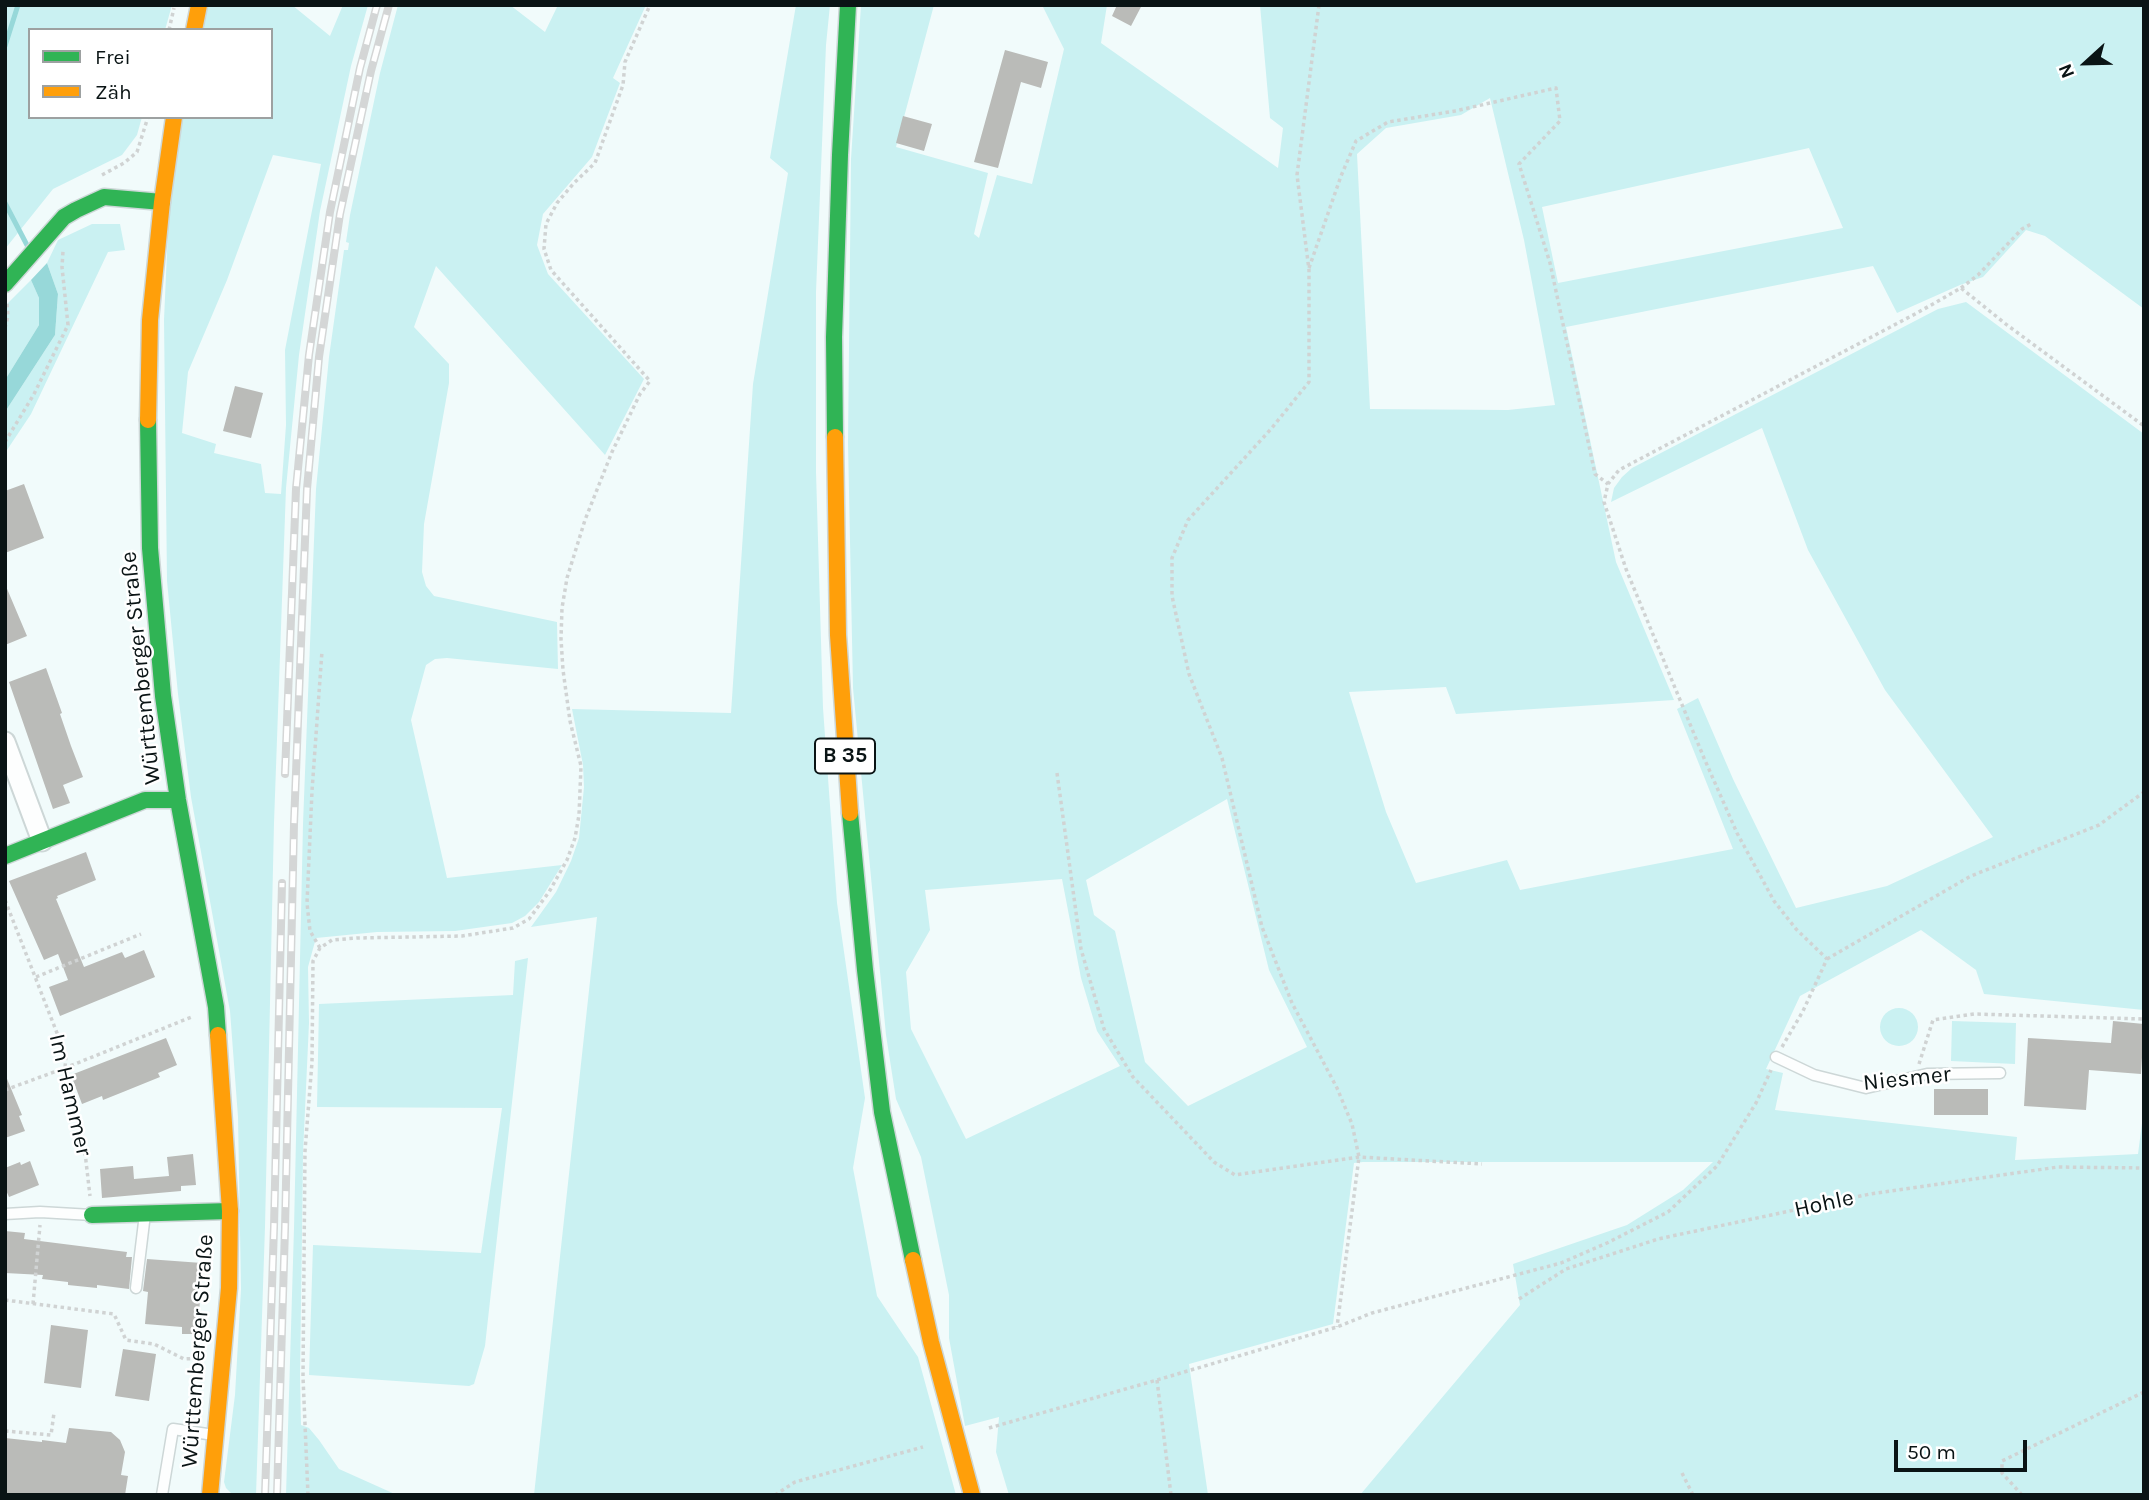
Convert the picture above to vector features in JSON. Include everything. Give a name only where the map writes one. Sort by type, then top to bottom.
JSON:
[{"type":"main road","points":[[194,28],[200,5]]},
{"type":"main road","name":"B 35","points":[[848,5],[834,337],[838,635],[849,802],[864,970],[882,1112],[931,1342],[972,1495]]},
{"type":"main road","name":"Württemberger Straße","points":[[174,119],[150,320],[150,548],[163,696],[178,800],[216,1007],[225,1118],[230,1211],[229,1288],[210,1495]]},
{"type":"main road","points":[[5,284],[64,217],[104,197],[162,202]]},
{"type":"main road","points":[[5,856],[145,800],[178,800]]},
{"type":"main road","name":"Württemberger Straße","points":[[92,1215],[230,1211]]},
{"type":"street","points":[[5,742],[42,841]]},
{"type":"lane","name":"Niesmer","points":[[1776,1057],[1814,1074],[1866,1088],[1927,1074],[2000,1073]]},
{"type":"lane","points":[[5,1214],[40,1212],[92,1215]]},
{"type":"lane","points":[[136,1288],[145,1213]]},
{"type":"lane","points":[[162,1495],[173,1429],[217,1435]]},
{"type":"path","points":[[169,28],[175,5]]},
{"type":"path","points":[[308,1495],[303,1377],[306,1151],[312,1062],[313,961],[320,948],[332,940],[357,937],[462,936],[513,928],[529,919],[549,892],[567,860],[575,838],[581,766],[570,721],[563,670],[562,608],[567,578],[599,483],[640,394],[650,382],[551,270],[544,249],[547,224],[557,203],[594,163],[623,85],[625,62],[650,5]]},
{"type":"path","points":[[1319,5],[1297,175],[1309,270],[1309,382],[1271,429],[1188,520],[1172,558],[1172,596],[1189,674],[1222,758],[1262,927],[1292,1003],[1338,1088],[1352,1124],[1359,1157],[1337,1326]]},
{"type":"path","points":[[1309,270],[1341,176],[1356,141],[1388,122],[1455,111],[1556,88],[1560,121],[1519,164],[1550,263],[1595,474],[1608,484]]},
{"type":"path","points":[[104,197],[101,176],[137,152],[147,119]]},
{"type":"path","points":[[5,442],[34,394],[68,325],[62,267],[64,217]]},
{"type":"path","points":[[1827,959],[1796,929],[1774,901],[1737,833],[1626,569],[1604,502],[1608,484],[1619,471],[1961,288],[1978,275],[2022,229],[2031,224]]},
{"type":"path","points":[[1961,288],[2144,426]]},
{"type":"path","points":[[320,948],[310,931],[307,903],[322,651]]},
{"type":"path","points":[[1057,773],[1081,949],[1104,1029],[1133,1077],[1214,1162],[1235,1175],[1359,1157],[1482,1164]]},
{"type":"path","points":[[989,1428],[1337,1326],[1372,1313],[1562,1263],[1668,1212],[1717,1166],[1756,1103],[1776,1057],[1803,1011],[1827,959],[1971,876],[2099,825],[2144,792]]},
{"type":"path","name":"Im Hammer","points":[[5,900],[66,1056],[65,1068],[85,1144],[92,1215]]},
{"type":"path","points":[[36,977],[141,934]]},
{"type":"path","points":[[5,1090],[216,1007]]},
{"type":"path","points":[[1915,1077],[1933,1020],[1974,1014],[2144,1019]]},
{"type":"path","name":"Hohle","points":[[1519,1299],[1566,1269],[1658,1239],[1870,1194],[2058,1167],[2144,1168]]},
{"type":"path","points":[[33,1304],[40,1212]]},
{"type":"path","points":[[1562,1263],[1566,1269]]},
{"type":"path","points":[[5,1300],[114,1314],[126,1340],[154,1344],[184,1359],[223,1360]]},
{"type":"path","points":[[1157,1380],[1171,1495]]},
{"type":"path","points":[[2022,1495],[2002,1473],[2002,1461],[2144,1392]]},
{"type":"path","points":[[5,1432],[51,1435],[54,1413]]},
{"type":"path","points":[[775,1495],[795,1482],[923,1447]]},
{"type":"path","points":[[1682,1473],[1693,1495]]},
{"type":"shaded area","points":[[5,5],[172,5],[166,28],[28,28],[28,119],[141,119],[137,135],[122,155],[53,189],[5,249]]},
{"type":"shaded area","points":[[207,5],[292,5],[330,36],[343,5],[368,5],[351,66],[320,211],[299,355],[286,488],[256,1495],[231,1493],[224,1482],[235,1395],[241,1289],[238,1117],[230,1011],[191,797],[167,581],[164,320],[169,207],[183,119],[273,119],[273,28],[201,28]],"holes":[[[273,155],[321,164],[285,350],[286,425],[281,494],[265,493],[261,464],[214,453],[216,444],[182,433],[188,372],[227,280]]]},
{"type":"shaded area","points":[[398,5],[510,5],[545,32],[558,5],[646,5],[613,78],[620,83],[592,157],[543,214],[537,245],[548,274],[644,379],[605,455],[436,266],[414,327],[449,364],[449,383],[424,524],[422,572],[426,586],[434,596],[557,622],[558,669],[435,659],[426,665],[411,720],[447,878],[562,865],[539,902],[525,916],[512,923],[455,931],[377,932],[316,938],[308,967],[309,1023],[303,1153],[301,1425],[309,1428],[339,1469],[397,1495],[286,1495],[303,824],[316,489],[329,357],[344,250],[348,250],[349,243],[346,242],[350,215],[380,73]]},
{"type":"shaded area","points":[[796,5],[830,5],[816,292],[816,472],[823,708],[837,903],[865,1098],[853,1168],[877,1296],[918,1357],[956,1495],[534,1495],[597,917],[531,927],[556,892],[579,838],[584,787],[583,765],[572,709],[731,713],[753,384],[788,173],[770,158]]},
{"type":"shaded area","points":[[861,5],[934,5],[896,147],[988,173],[974,234],[979,238],[997,175],[1032,184],[1064,49],[1042,5],[1107,5],[1101,43],[1278,168],[1283,128],[1270,118],[1260,5],[2144,5],[2144,309],[2045,236],[2026,230],[1983,277],[1897,313],[1873,266],[1566,327],[1616,562],[1674,700],[1456,714],[1446,687],[1349,692],[1386,812],[1416,883],[1507,860],[1520,890],[1733,849],[1677,709],[1698,698],[1733,779],[1796,908],[1887,886],[1993,837],[1885,690],[1808,550],[1762,428],[1611,502],[1614,488],[1632,468],[1938,309],[1966,302],[2144,434],[2144,1010],[1984,994],[1976,970],[1921,930],[1800,996],[1766,1069],[1783,1073],[1775,1110],[2017,1137],[2015,1160],[2138,1154],[2144,1108],[2144,1495],[1360,1495],[1520,1305],[1513,1264],[1627,1225],[1683,1190],[1713,1162],[1363,1162],[1354,1163],[1333,1324],[1189,1364],[1208,1495],[1009,1495],[996,1452],[999,1417],[965,1426],[949,1338],[949,1295],[921,1157],[896,1099],[886,1035],[853,688],[848,443],[851,159]],"holes":[[[1490,98],[1524,240],[1555,405],[1508,410],[1370,409],[1357,154],[1386,128],[1461,115]],[[1809,148],[1843,228],[1558,283],[1542,207]],[[1227,799],[1269,970],[1307,1047],[1188,1106],[1145,1062],[1115,931],[1094,915],[1086,880]],[[1062,879],[1081,978],[1097,1031],[1120,1066],[966,1139],[911,1029],[906,972],[930,930],[925,890]]]},
{"type":"shaded area","points":[[92,224],[120,224],[125,250],[108,252],[31,414],[5,453],[5,412],[55,335],[58,294],[47,263],[58,240]]},
{"type":"shaded area","points":[[47,263],[58,294],[55,335],[5,412],[5,380],[39,325],[39,298],[31,280]]},
{"type":"shaded area","points":[[31,280],[39,298],[39,325],[5,380],[5,306]]},
{"type":"shaded area","points":[[528,958],[485,1346],[474,1384],[469,1386],[309,1375],[313,1245],[481,1253],[502,1108],[317,1107],[319,1004],[513,995],[515,961]]},
{"type":"shaded area","points":[[1899,1008],[1912,1014],[1918,1027],[1912,1040],[1899,1046],[1886,1040],[1880,1027],[1886,1014]]},
{"type":"shaded area","points":[[1952,1021],[2016,1023],[2015,1064],[1951,1061]]},
{"type":"building","points":[[1117,5],[1142,5],[1131,26],[1112,16]]},
{"type":"building","points":[[1005,50],[1048,62],[1041,88],[1021,82],[998,168],[974,162]]},
{"type":"building","points":[[903,116],[932,124],[924,151],[896,143]]},
{"type":"building","points":[[235,386],[263,393],[251,438],[223,431]]},
{"type":"building","points":[[24,484],[44,538],[5,553],[5,491]]},
{"type":"building","points":[[5,584],[27,636],[5,645]]},
{"type":"building","points":[[46,668],[83,777],[63,785],[70,803],[53,809],[9,682]]},
{"type":"building","points":[[86,852],[96,880],[57,896],[56,899],[84,967],[122,952],[125,958],[144,950],[155,977],[60,1016],[49,987],[68,980],[58,954],[44,960],[9,881]]},
{"type":"building","points":[[2113,1021],[2144,1024],[2141,1074],[2089,1070],[2086,1110],[2024,1106],[2028,1038],[2111,1043]]},
{"type":"building","points":[[166,1038],[177,1065],[158,1073],[160,1077],[103,1100],[102,1096],[82,1104],[71,1075]]},
{"type":"building","points":[[5,1074],[22,1115],[19,1116],[25,1131],[5,1138]]},
{"type":"building","points":[[1934,1089],[1988,1089],[1988,1115],[1934,1115]]},
{"type":"building","points":[[193,1154],[196,1185],[181,1186],[181,1191],[102,1198],[100,1169],[133,1166],[134,1179],[169,1176],[167,1157]]},
{"type":"building","points":[[30,1161],[39,1185],[9,1197],[5,1188],[5,1168]]},
{"type":"building","points":[[5,1231],[25,1233],[24,1239],[127,1252],[126,1257],[132,1257],[129,1289],[68,1285],[68,1282],[42,1279],[43,1275],[5,1273]]},
{"type":"building","points":[[147,1259],[202,1263],[198,1334],[182,1334],[182,1327],[145,1324],[148,1292],[143,1291]]},
{"type":"building","points":[[51,1325],[88,1330],[81,1388],[44,1383]]},
{"type":"building","points":[[123,1349],[156,1354],[149,1401],[115,1396]]},
{"type":"building","points":[[69,1428],[111,1432],[120,1440],[125,1452],[121,1475],[128,1476],[125,1495],[5,1495],[5,1438],[66,1443]]},
{"type":"waterway","points":[[5,46],[18,5]]},
{"type":"waterway","points":[[5,203],[28,247]]},
{"type":"railway","points":[[285,774],[296,489],[309,355],[330,212],[360,68],[377,5]]},
{"type":"railway","points":[[277,1495],[294,824],[307,489],[319,357],[340,214],[371,71],[389,5]]},
{"type":"railway","points":[[265,1495],[282,883]]},
{"type":"traffic: fast","points":[[835,437],[834,337],[848,5]]},
{"type":"traffic: fast","points":[[5,284],[64,217],[76,210],[104,197],[162,202]]},
{"type":"traffic: fast","points":[[148,420],[150,548],[163,696],[178,800],[216,1007],[218,1035]]},
{"type":"traffic: fast","points":[[5,856],[145,800],[178,800]]},
{"type":"traffic: fast","points":[[850,813],[882,1112],[913,1260]]},
{"type":"traffic: fast","points":[[92,1215],[230,1211]]},
{"type":"traffic: slow","points":[[194,28],[199,5]]},
{"type":"traffic: slow","points":[[148,420],[150,320],[174,119]]},
{"type":"traffic: slow","points":[[835,437],[838,635],[850,813]]},
{"type":"traffic: slow","points":[[210,1495],[229,1288],[230,1211],[218,1035]]},
{"type":"traffic: slow","points":[[913,1260],[931,1342],[972,1495]]}]
